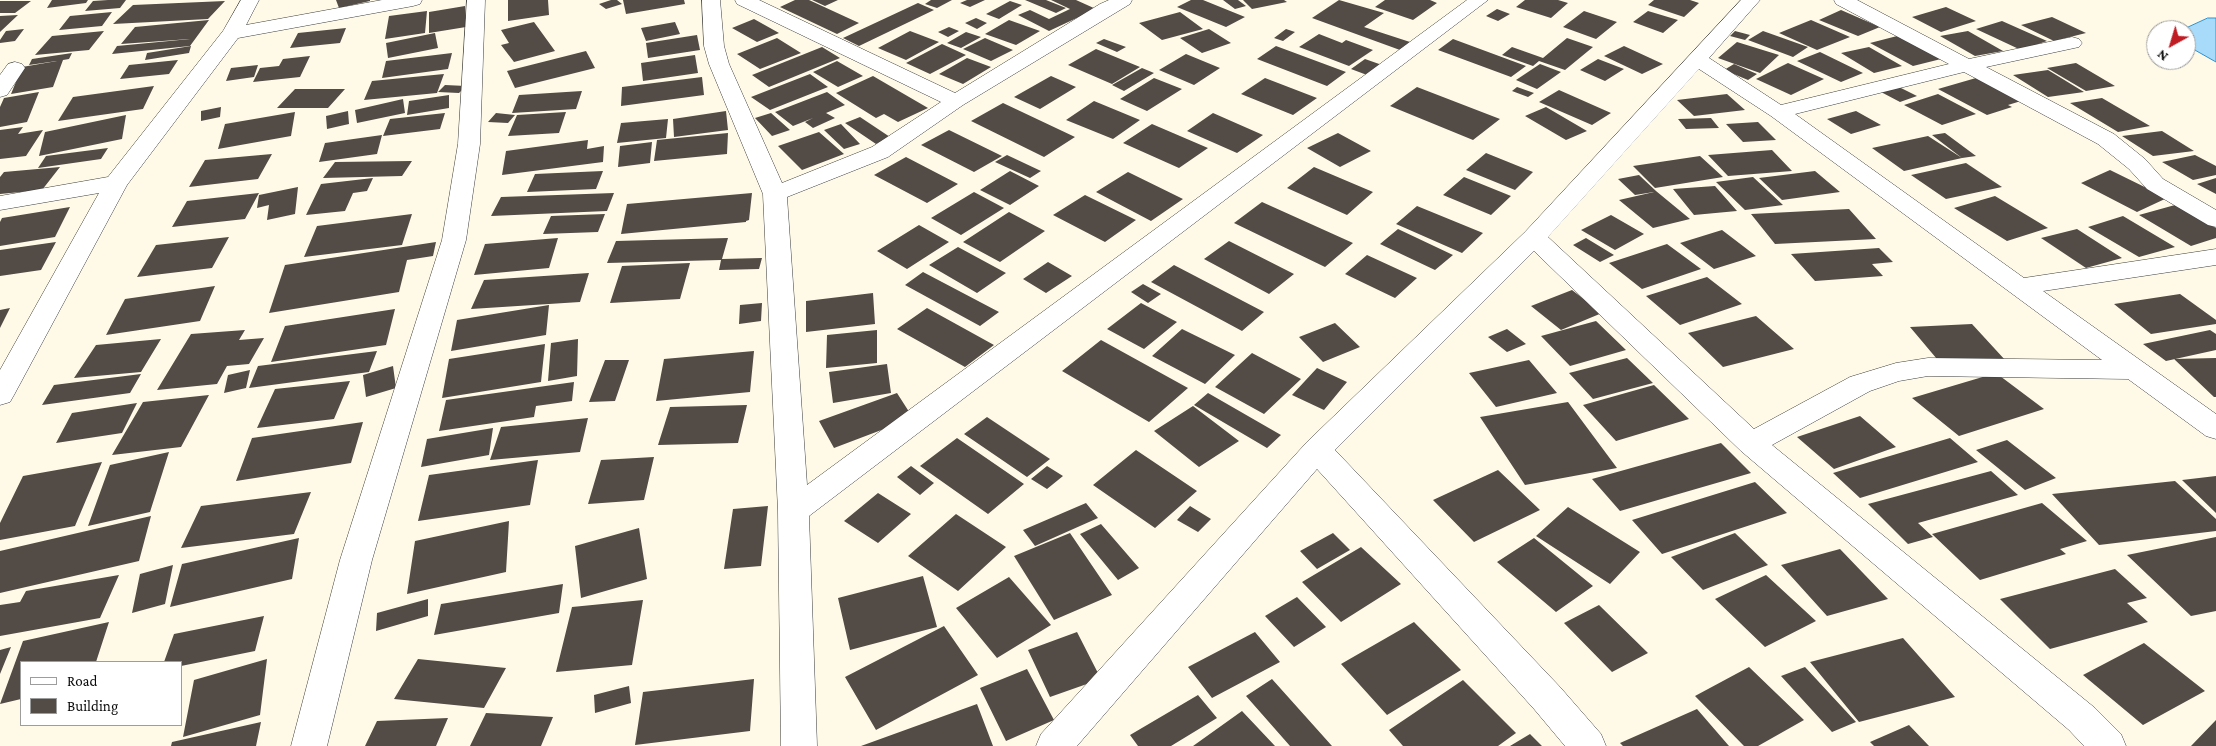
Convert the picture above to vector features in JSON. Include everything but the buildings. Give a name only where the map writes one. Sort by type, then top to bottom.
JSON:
[{"type":"street","points":[[0,395],[116,183],[232,32],[250,0]]},
{"type":"street","points":[[232,32],[413,0]]},
{"type":"street","points":[[309,746],[356,560],[454,240],[469,144],[476,0]]},
{"type":"street","points":[[711,0],[714,46],[719,64],[775,194],[793,511],[799,746]]},
{"type":"street","points":[[744,0],[956,101]]},
{"type":"street","points":[[1054,746],[1317,450],[1534,237],[1751,0]]},
{"type":"street","points":[[1842,0],[1969,65],[2106,139],[2137,164],[2154,184],[2216,220]]},
{"type":"street","points":[[793,511],[1475,1]]},
{"type":"street","points":[[775,194],[880,152],[1107,3]]},
{"type":"street","points":[[1778,112],[1969,65],[2072,43]]},
{"type":"street","points":[[1697,58],[1778,112],[2017,287],[2216,429]]},
{"type":"street","points":[[0,91],[15,68]]},
{"type":"street","points":[[0,203],[116,183]]},
{"type":"street","points":[[1534,237],[1751,444],[2075,713],[2108,746]]},
{"type":"street","points":[[2017,287],[2216,257]]},
{"type":"street","points":[[1751,444],[1860,384],[1896,372],[1928,368],[2133,370]]},
{"type":"street","points":[[1317,450],[1547,698],[1588,746]]},
{"type":"water","points":[[2208,18],[2216,18],[2216,62],[2196,51],[2196,24]]}]
